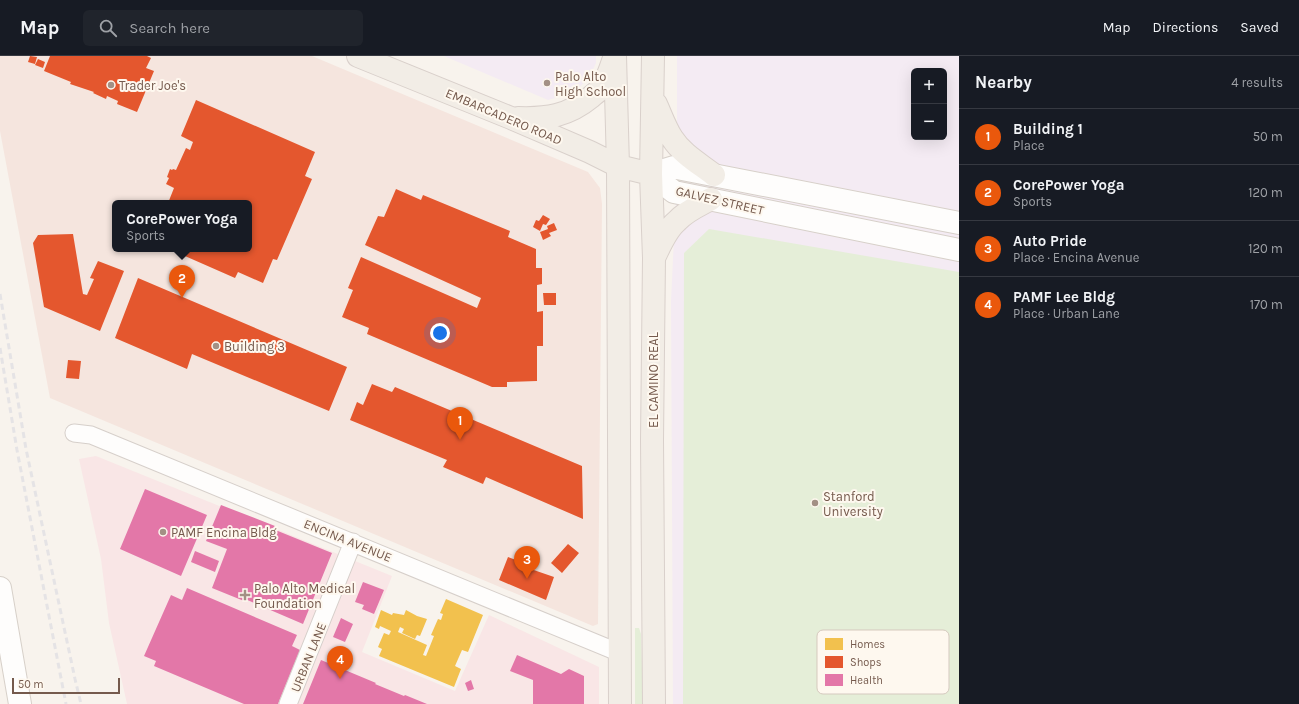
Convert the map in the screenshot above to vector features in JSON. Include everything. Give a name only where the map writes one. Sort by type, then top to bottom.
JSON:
[{"type":"main road","name":"EMBARCADERO ROAD","points":[[358,56],[511,118],[590,152],[618,166],[651,174]]},
{"type":"main road","points":[[511,118],[546,118],[573,109],[585,102],[601,88],[615,56]]},
{"type":"main road","points":[[615,56],[618,166],[620,704]]},
{"type":"main road","name":"EL CAMINO REAL","points":[[653,56],[651,174],[654,258],[652,440],[654,704]]},
{"type":"main road","points":[[653,96],[668,132],[676,144],[714,175]]},
{"type":"main road","name":"GALVEZ STREET","points":[[651,174],[674,167],[959,223]]},
{"type":"main road","name":"GALVEZ STREET","points":[[651,174],[674,192],[959,250]]},
{"type":"main road","points":[[654,258],[676,221],[686,213],[711,199]]},
{"type":"main road","points":[[0,588],[20,704]]},
{"type":"street","name":"ENCINA AVENUE","points":[[74,433],[90,435],[620,653]]},
{"type":"street","name":"URBAN LANE","points":[[288,704],[353,542]]},
{"type":"shaded area","points":[[0,56],[312,56],[588,172],[600,188],[602,204],[598,624],[593,626],[50,398],[0,131]]},
{"type":"shaded area","name":"Palo Alto High School","points":[[444,56],[596,56],[596,63],[589,78],[573,93],[548,100]]},
{"type":"shaded area","name":"Stanford University","points":[[677,56],[959,56],[959,704],[673,704],[671,301],[677,176]]},
{"type":"shaded area","name":"Palo Alto Medical Foundation","points":[[96,456],[392,576],[362,652],[455,691],[489,615],[599,667],[599,704],[127,704],[109,623],[101,559],[79,459]]},
{"type":"green space","name":"Stanford University","points":[[709,229],[959,272],[959,704],[683,704],[684,253]]},
{"type":"green space","points":[[635,628],[639,628],[641,634],[643,704],[635,704]]},
{"type":"building: Homes","points":[[446,599],[483,615],[468,652],[462,650],[455,666],[461,669],[454,687],[379,656],[382,649],[378,647],[384,633],[389,635],[391,631],[380,626],[379,629],[375,627],[381,610],[392,615],[393,613],[404,615],[406,610],[427,619],[420,636],[417,635],[415,639],[402,633],[404,629],[400,627],[398,632],[427,645],[423,655],[426,656],[434,636],[431,635],[438,619],[441,620],[443,614],[440,613]]},
{"type":"building: Shops","points":[[30,56],[37,57],[35,64],[28,62]]},
{"type":"building: Shops","name":"Trader Joe's","points":[[50,56],[147,56],[151,58],[146,68],[154,71],[137,112],[117,104],[118,101],[107,96],[106,99],[93,93],[94,92],[70,84],[71,82],[44,71]]},
{"type":"building: Shops","points":[[38,59],[45,62],[43,68],[35,65]]},
{"type":"building: Shops","points":[[196,100],[315,152],[305,176],[312,179],[277,260],[273,259],[263,283],[238,272],[235,278],[176,252],[252,252],[252,200],[169,200],[174,188],[166,184],[169,178],[167,177],[170,169],[176,170],[186,148],[190,150],[193,142],[181,136]]},
{"type":"building: Shops","points":[[396,189],[421,200],[423,195],[510,231],[508,237],[536,249],[536,268],[542,268],[542,284],[537,285],[537,312],[543,311],[543,346],[537,346],[537,381],[507,382],[507,387],[492,387],[367,334],[369,328],[342,317],[353,290],[348,288],[361,257],[477,308],[481,298],[365,245],[378,216],[384,217]]},
{"type":"building: Shops","points":[[543,215],[550,219],[546,225],[543,224],[540,231],[533,227],[536,220],[539,221]]},
{"type":"building: Shops","points":[[554,223],[557,230],[549,233],[551,236],[543,240],[540,232],[548,229],[547,226]]},
{"type":"building: Shops","points":[[73,234],[83,294],[87,295],[94,279],[90,278],[98,261],[124,271],[100,331],[44,307],[33,243],[38,235]]},
{"type":"building: Shops","name":"Building 3","points":[[138,278],[347,367],[329,411],[192,354],[187,369],[115,338]]},
{"type":"building: Shops","points":[[543,293],[556,293],[556,305],[544,305]]},
{"type":"building: Shops","points":[[68,360],[81,361],[79,379],[66,378]]},
{"type":"building: Shops","points":[[372,384],[392,392],[395,387],[582,466],[583,519],[486,477],[483,484],[443,467],[447,460],[350,420],[357,402],[363,405]]},
{"type":"building: Shops","points":[[568,544],[579,553],[562,573],[551,563]]},
{"type":"building: Shops","points":[[508,557],[521,562],[525,567],[554,577],[546,600],[499,580]]},
{"type":"building: Health","name":"PAMF Encina Bldg","points":[[145,489],[207,515],[181,576],[120,549]]},
{"type":"building: Health","points":[[221,505],[275,526],[273,529],[332,553],[303,624],[245,599],[244,601],[212,588],[227,549],[206,541]]},
{"type":"building: Health","points":[[195,551],[219,561],[215,572],[191,562]]},
{"type":"building: Health","points":[[363,582],[384,590],[374,614],[362,609],[364,605],[355,602]]},
{"type":"building: Health","points":[[187,588],[297,635],[292,646],[300,650],[278,704],[244,704],[154,666],[156,661],[144,656],[171,595],[182,600]]},
{"type":"building: Health","points":[[341,618],[353,624],[345,642],[333,637]]},
{"type":"building: Health","points":[[517,655],[561,674],[569,669],[584,676],[584,704],[533,704],[533,680],[510,671]]},
{"type":"building: Health","points":[[321,660],[376,683],[375,684],[427,704],[303,704]]},
{"type":"building: Health","points":[[471,680],[474,689],[468,691],[465,683]]},
{"type":"railway","points":[[0,294],[26,449],[81,704]]},
{"type":"railway","points":[[0,348],[17,450],[66,704]]},
{"type":"place","name":"Palo Alto High School","points":[[547,83]]},
{"type":"place","name":"Trader Joe's","points":[[111,85]]},
{"type":"place","name":"CorePower Yoga","points":[[182,298]]},
{"type":"place","name":"Building 3","points":[[216,346]]},
{"type":"place","name":"Building 1","points":[[460,440]]},
{"type":"place","name":"Stanford University","points":[[815,503]]},
{"type":"place","name":"PAMF Encina Bldg","points":[[163,532]]},
{"type":"place","name":"Auto Pride","points":[[527,579]]},
{"type":"place","name":"Palo Alto Medical Foundation","points":[[245,595]]},
{"type":"place","name":"PAMF Lee Bldg","points":[[340,679]]}]
